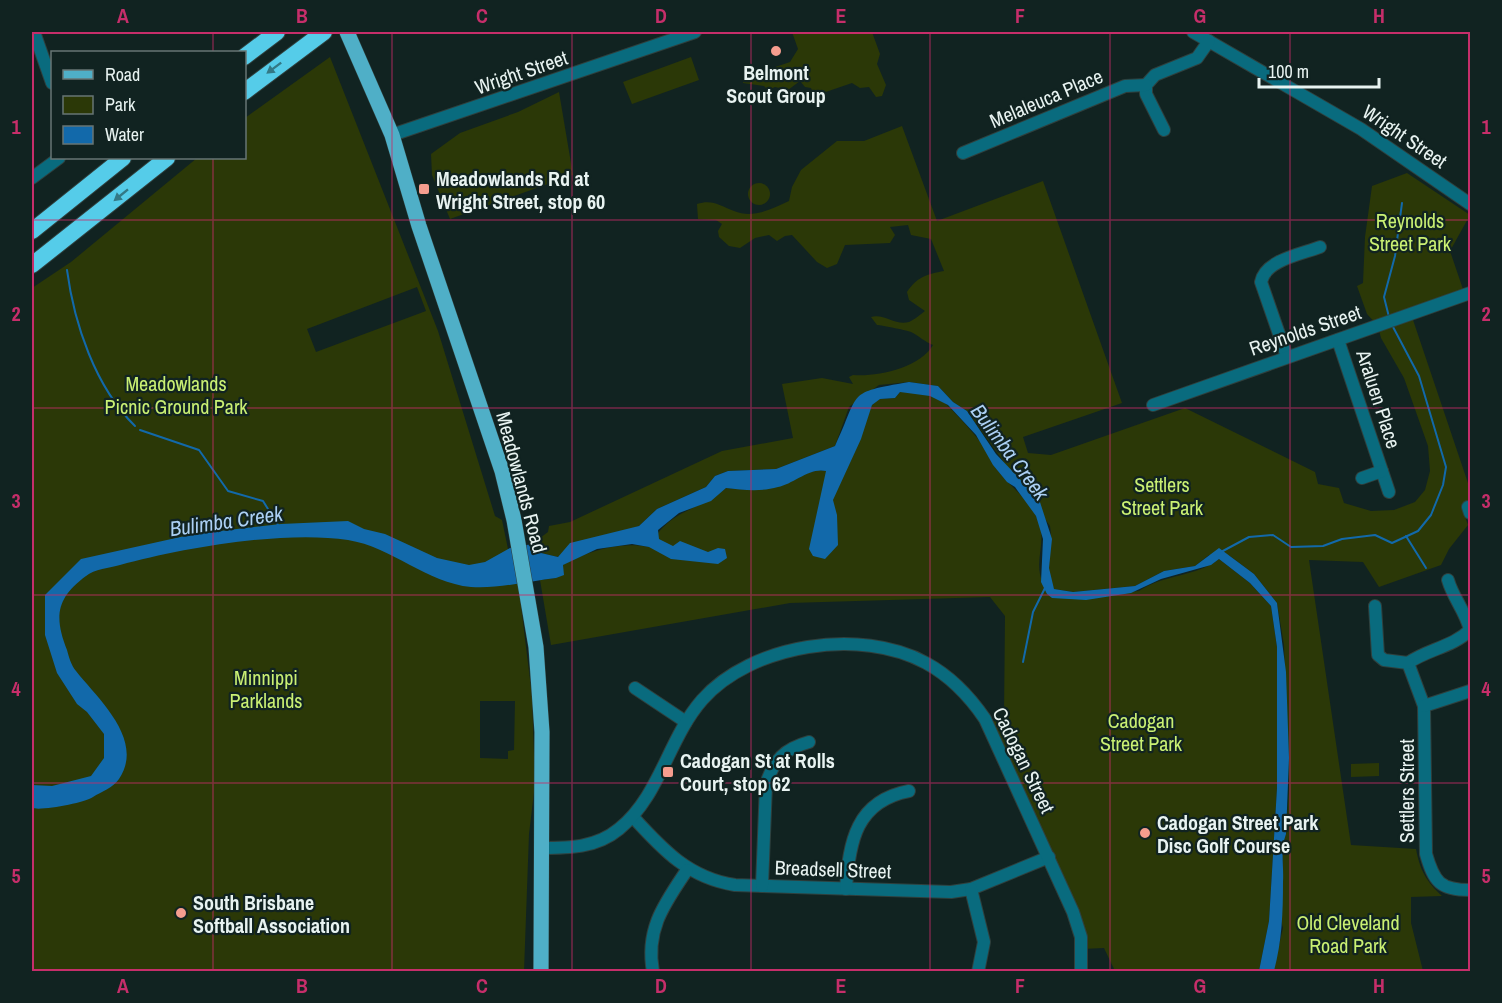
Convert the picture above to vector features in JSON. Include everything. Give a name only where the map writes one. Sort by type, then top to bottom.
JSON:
[{"type":"highway","points":[[246,55],[277,32]]},
{"type":"highway","points":[[246,90],[324,32]]},
{"type":"highway","points":[[32,231],[122,159]]},
{"type":"highway","points":[[32,265],[165,159]]},
{"type":"main road","name":"Meadowlands Road","points":[[347,32],[392,135],[419,226],[502,471],[514,520],[529,600],[542,732],[541,969]]},
{"type":"street","points":[[34,32],[51,79]]},
{"type":"street","name":"Wright Street","points":[[392,135],[695,32]]},
{"type":"street","name":"Wright Street","points":[[1193,32],[1361,129],[1470,204]]},
{"type":"street","points":[[1164,130],[1146,94],[1146,86],[1155,75],[1197,58],[1209,41]]},
{"type":"street","name":"Melaleuca Place","points":[[963,153],[1125,86],[1146,86]]},
{"type":"street","points":[[32,178],[59,159]]},
{"type":"street","points":[[1287,357],[1262,282],[1263,273],[1269,266],[1320,247]]},
{"type":"street","name":"Reynolds Street","points":[[1153,405],[1470,293]]},
{"type":"street","name":"Araluen Place","points":[[1338,340],[1389,492]]},
{"type":"street","name":"Araluen Place","points":[[1362,478],[1382,471]]},
{"type":"street","points":[[1375,606],[1378,655],[1384,660],[1408,663],[1423,653],[1460,641],[1470,630],[1468,620],[1452,594],[1448,580]]},
{"type":"street","name":"Cadogan Street","points":[[541,848],[575,848],[597,842],[617,831],[633,817],[644,801],[686,722],[716,686],[740,669],[767,656],[788,650],[846,646],[873,647],[908,655],[945,676],[975,704],[988,724],[1073,912],[1081,938],[1080,972]]},
{"type":"street","name":"Settlers Street","points":[[1408,663],[1424,706],[1426,854],[1431,874],[1439,884],[1449,889],[1470,890]]},
{"type":"street","points":[[635,688],[686,722]]},
{"type":"street","points":[[1424,706],[1470,691]]},
{"type":"street","points":[[762,886],[766,784],[776,759],[786,750],[809,742]]},
{"type":"street","points":[[846,889],[849,852],[859,826],[878,803],[895,794],[909,791]]},
{"type":"street","name":"Breadsell Street","points":[[633,817],[661,848],[687,870],[717,882],[762,886],[935,892],[971,889],[1048,857]]},
{"type":"street","points":[[653,972],[651,948],[655,921],[687,870]]},
{"type":"street","points":[[971,889],[984,942],[978,972]]},
{"type":"green space","points":[[792,32],[872,32],[880,54],[877,64],[886,85],[882,96],[876,97],[869,87],[860,88],[852,83],[814,96],[811,88],[805,87],[800,81],[788,90],[775,87],[768,90],[764,86],[743,83],[743,78],[790,62],[798,49]]},
{"type":"green space","points":[[330,57],[438,331],[495,516],[502,520],[508,549],[516,565],[532,696],[535,784],[529,834],[524,971],[32,972],[32,288],[71,262],[196,159],[246,159],[246,117]],"holes":[[[417,287],[426,311],[316,352],[307,329]],[[480,701],[515,701],[514,750],[508,751],[508,759],[480,758]]]},
{"type":"green space","points":[[691,57],[699,80],[632,104],[623,82]]},
{"type":"green space","points":[[559,92],[573,175],[450,219],[432,175],[431,154],[460,133],[518,112]]},
{"type":"green space","points":[[902,126],[937,221],[1043,181],[1122,403],[1023,437],[1028,453],[1051,455],[1185,408],[1315,472],[1318,484],[1339,488],[1344,503],[1371,511],[1394,510],[1415,502],[1425,490],[1430,471],[1428,446],[1404,378],[1381,338],[1378,326],[1367,314],[1357,286],[1363,283],[1365,237],[1372,186],[1407,173],[1470,215],[1450,251],[1465,295],[1411,314],[1470,489],[1470,502],[1461,506],[1468,525],[1449,549],[1441,565],[1379,587],[1363,562],[1309,560],[1351,845],[1416,849],[1424,875],[1442,896],[1411,897],[1411,923],[1423,971],[1273,971],[1283,928],[1280,916],[1283,880],[1282,846],[1286,834],[1289,787],[1284,645],[1277,603],[1254,574],[1230,556],[1209,555],[1195,566],[1164,571],[1135,586],[1073,592],[1054,589],[1049,574],[1050,526],[967,411],[953,402],[938,386],[909,382],[879,385],[849,407],[835,446],[776,469],[728,471],[715,476],[706,487],[657,509],[639,526],[563,552],[558,557],[541,553],[532,544],[548,532],[549,526],[570,522],[722,451],[793,438],[782,384],[822,378],[853,384],[849,377],[853,375],[874,374],[897,369],[918,360],[927,353],[933,345],[909,331],[877,325],[871,317],[876,316],[904,323],[913,320],[925,311],[909,300],[907,292],[923,277],[944,271],[931,239],[911,235],[908,225],[890,227],[895,235],[890,243],[845,245],[837,264],[827,268],[817,262],[792,235],[777,241],[769,235],[755,238],[740,248],[729,246],[719,237],[718,231],[722,224],[716,220],[698,219],[697,204],[712,203],[748,214],[769,210],[783,204],[789,201],[792,187],[801,170],[837,141],[864,141]]},
{"type":"green space","points":[[759,183],[767,186],[770,194],[767,202],[759,205],[751,202],[748,194],[751,186]]},
{"type":"green space","name":"Cadogan Street Park","points":[[906,391],[938,398],[949,407],[978,439],[995,467],[1032,509],[1041,532],[1039,567],[1041,577],[1052,598],[1139,591],[1159,581],[1210,565],[1219,559],[1250,583],[1271,606],[1277,647],[1277,788],[1269,921],[1259,971],[1115,971],[1104,948],[1082,949],[1081,937],[988,724],[1004,716],[1005,616],[990,597],[790,603],[551,645],[540,580],[556,578],[562,565],[604,548],[627,545],[649,547],[657,534],[675,518],[726,488],[750,490],[818,470],[826,471],[872,405],[879,399],[895,398],[900,392]]},
{"type":"green space","points":[[1379,763],[1379,776],[1351,777],[1351,764]]},
{"type":"water","points":[[909,382],[938,386],[953,402],[967,411],[996,454],[1039,499],[1052,539],[1049,568],[1054,589],[1073,592],[1135,586],[1164,571],[1195,566],[1219,548],[1254,574],[1277,603],[1286,672],[1289,758],[1286,834],[1283,852],[1282,927],[1274,971],[1259,971],[1269,921],[1277,788],[1277,647],[1271,606],[1250,583],[1219,559],[1211,565],[1161,579],[1131,593],[1086,600],[1052,598],[1047,594],[1041,582],[1043,539],[1036,516],[1015,487],[1007,482],[993,465],[976,435],[948,405],[930,396],[900,392],[895,398],[880,399],[872,405],[861,439],[833,500],[837,515],[838,545],[825,559],[813,556],[809,549],[826,471],[820,470],[772,489],[726,488],[711,501],[679,513],[658,530],[659,539],[673,546],[680,541],[708,552],[718,548],[725,549],[727,558],[718,564],[671,559],[649,547],[632,544],[597,549],[563,565],[564,575],[556,578],[503,586],[471,587],[439,579],[364,544],[348,540],[294,537],[203,547],[93,572],[76,584],[63,600],[59,618],[60,628],[70,661],[107,708],[123,735],[126,764],[117,782],[88,799],[72,804],[32,808],[32,785],[52,786],[91,776],[104,758],[104,734],[87,712],[77,704],[57,673],[45,635],[45,595],[81,559],[194,534],[281,524],[348,521],[364,529],[385,534],[437,558],[469,565],[485,562],[510,548],[532,544],[541,553],[558,557],[570,543],[639,526],[657,509],[706,487],[715,476],[728,471],[776,469],[835,446],[853,404],[858,398],[874,389]]},
{"type":"waterway","points":[[1389,317],[1384,297],[1395,256],[1402,203]]},
{"type":"waterway","points":[[67,270],[75,311],[89,353],[108,393],[135,426]]},
{"type":"waterway","points":[[1221,552],[1249,537],[1273,535],[1291,547],[1323,546],[1342,539],[1375,535],[1392,543],[1418,531],[1431,515],[1443,485],[1446,467],[1419,376],[1392,325]]},
{"type":"waterway","name":"Bulimba Creek","points":[[140,430],[199,450],[228,491],[263,501],[278,525]]},
{"type":"waterway","points":[[1406,536],[1426,568]]},
{"type":"waterway","points":[[1023,662],[1033,612],[1045,588]]},
{"type":"place","name":"Belmont Scout Group","points":[[776,51]]},
{"type":"place","name":"Meadowlands Rd at Wright Street, stop 60","points":[[424,189]]},
{"type":"place","name":"Cadogan St at Rolls Court, stop 62","points":[[668,772]]},
{"type":"place","name":"Cadogan Street Park Disc Golf Course","points":[[1145,833]]},
{"type":"place","name":"South Brisbane Softball Association","points":[[181,913]]},
{"type":"park label","name":"Reynolds Street Park","points":[[1410,232]]},
{"type":"park label","name":"Meadowlands Picnic Ground Park","points":[[176,394]]},
{"type":"park label","name":"Settlers Street Park","points":[[1162,496]]},
{"type":"park label","name":"Minnippi Parklands","points":[[266,688]]},
{"type":"park label","name":"Old Cleveland Road Park","points":[[1348,934]]}]
